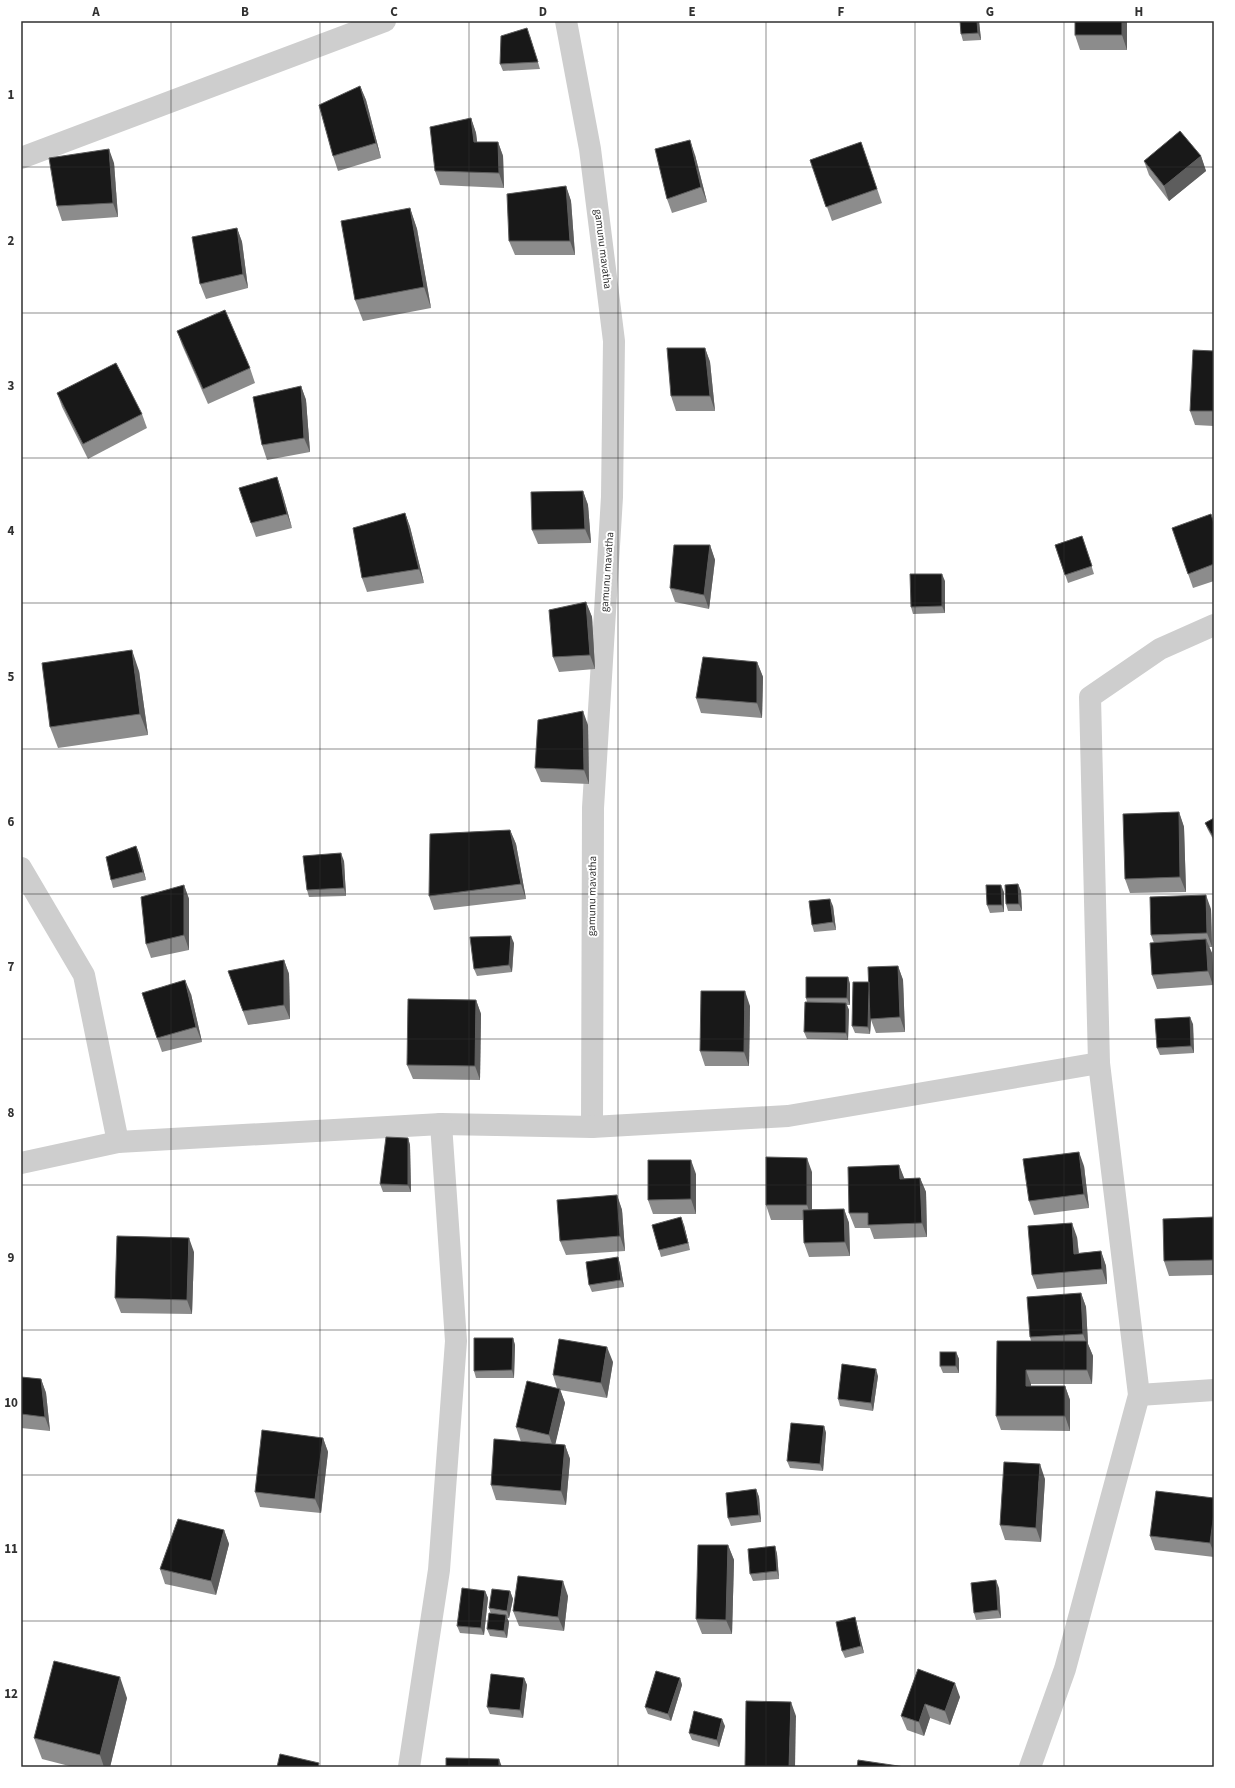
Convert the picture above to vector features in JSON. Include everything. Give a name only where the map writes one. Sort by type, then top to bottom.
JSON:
[{"type":"street","points":[[21,158],[385,21]]},
{"type":"street","name":"gamunu mavatha","points":[[566,21],[590,149],[614,341],[612,497],[593,808],[592,1127]]},
{"type":"street","points":[[1030,1767],[1065,1669],[1139,1395],[1099,1063],[1090,697],[1160,649],[1214,626]]},
{"type":"street","points":[[21,868],[84,975],[118,1142]]},
{"type":"street","points":[[21,1163],[118,1142],[441,1124],[592,1127],[788,1116],[1099,1063]]},
{"type":"street","points":[[409,1767],[439,1570],[456,1342],[441,1124]]},
{"type":"street","points":[[1139,1395],[1214,1390]]},
{"type":"building","points":[[960,21],[977,21],[978,33],[961,34]]},
{"type":"building","points":[[1075,21],[1122,21],[1122,35],[1075,35]]},
{"type":"building","points":[[527,28],[538,62],[500,64],[501,36]]},
{"type":"building","points":[[360,86],[376,143],[333,156],[319,105]]},
{"type":"building","points":[[471,118],[474,142],[498,142],[499,173],[435,171],[430,127]]},
{"type":"building","points":[[1180,131],[1201,156],[1164,186],[1144,161]]},
{"type":"building","points":[[690,140],[701,187],[667,199],[655,149]]},
{"type":"building","points":[[861,142],[877,189],[826,207],[810,160]]},
{"type":"building","points":[[109,149],[113,203],[57,206],[49,158]]},
{"type":"building","points":[[566,186],[570,241],[509,241],[507,194]]},
{"type":"building","points":[[410,208],[424,287],[355,300],[341,221]]},
{"type":"building","points":[[237,228],[243,274],[200,284],[192,237]]},
{"type":"building","points":[[225,310],[250,368],[203,389],[177,331]]},
{"type":"building","points":[[667,348],[705,348],[710,396],[671,396]]},
{"type":"building","points":[[1193,350],[1214,351],[1214,411],[1190,411]]},
{"type":"building","points":[[116,363],[142,414],[83,444],[57,393]]},
{"type":"building","points":[[301,386],[304,438],[262,445],[253,397]]},
{"type":"building","points":[[277,477],[287,514],[251,523],[239,488]]},
{"type":"building","points":[[583,491],[585,529],[532,530],[531,492]]},
{"type":"building","points":[[405,513],[419,569],[362,578],[353,528]]},
{"type":"building","points":[[1211,514],[1214,524],[1214,564],[1188,574],[1172,528]]},
{"type":"building","points":[[1082,536],[1092,566],[1065,575],[1055,545]]},
{"type":"building","points":[[674,545],[710,545],[704,595],[670,588]]},
{"type":"building","points":[[910,574],[942,574],[942,606],[911,607]]},
{"type":"building","points":[[586,602],[590,655],[553,657],[549,610]]},
{"type":"building","points":[[132,650],[140,714],[50,727],[42,663]]},
{"type":"building","points":[[703,657],[757,662],[757,703],[696,698]]},
{"type":"building","points":[[583,711],[584,770],[535,768],[538,720]]},
{"type":"building","points":[[1179,812],[1180,877],[1125,879],[1123,814]]},
{"type":"building","points":[[1214,818],[1214,838],[1205,823]]},
{"type":"building","points":[[510,830],[521,884],[429,896],[430,834]]},
{"type":"building","points":[[136,846],[143,872],[111,880],[106,857]]},
{"type":"building","points":[[341,853],[344,888],[307,890],[303,856]]},
{"type":"building","points":[[1018,884],[1019,904],[1006,904],[1005,885]]},
{"type":"building","points":[[184,885],[184,935],[146,944],[141,897]]},
{"type":"building","points":[[986,885],[1001,885],[1002,905],[987,905]]},
{"type":"building","points":[[1206,895],[1207,933],[1151,935],[1150,897]]},
{"type":"building","points":[[830,899],[833,922],[812,925],[809,901]]},
{"type":"building","points":[[511,936],[509,965],[474,969],[470,937]]},
{"type":"building","points":[[1206,939],[1208,971],[1152,975],[1150,943]]},
{"type":"building","points":[[284,960],[284,1005],[243,1011],[228,971]]},
{"type":"building","points":[[898,966],[900,1017],[870,1019],[868,967]]},
{"type":"building","points":[[806,977],[848,977],[847,998],[806,998]]},
{"type":"building","points":[[185,980],[196,1027],[157,1038],[142,993]]},
{"type":"building","points":[[853,982],[869,982],[868,1027],[852,1026]]},
{"type":"building","points":[[701,991],[745,991],[744,1052],[700,1051]]},
{"type":"building","points":[[408,999],[476,1000],[475,1066],[407,1065]]},
{"type":"building","points":[[805,1002],[846,1003],[846,1033],[804,1032]]},
{"type":"building","points":[[1190,1017],[1191,1046],[1157,1048],[1155,1019]]},
{"type":"building","points":[[386,1137],[408,1138],[408,1185],[380,1184]]},
{"type":"building","points":[[1079,1152],[1084,1194],[1029,1201],[1023,1159]]},
{"type":"building","points":[[766,1157],[807,1158],[807,1205],[766,1205]]},
{"type":"building","points":[[648,1160],[691,1160],[691,1199],[648,1200]]},
{"type":"building","points":[[899,1165],[900,1179],[920,1178],[922,1223],[868,1225],[868,1213],[849,1213],[848,1167]]},
{"type":"building","points":[[617,1195],[620,1236],[560,1241],[557,1200]]},
{"type":"building","points":[[844,1209],[845,1242],[804,1243],[803,1210]]},
{"type":"building","points":[[681,1217],[688,1243],[659,1250],[652,1225]]},
{"type":"building","points":[[1214,1217],[1214,1260],[1164,1261],[1163,1219]]},
{"type":"building","points":[[1072,1223],[1074,1254],[1101,1251],[1102,1269],[1032,1275],[1028,1226]]},
{"type":"building","points":[[117,1236],[189,1238],[187,1300],[115,1298]]},
{"type":"building","points":[[618,1257],[621,1280],[589,1285],[586,1262]]},
{"type":"building","points":[[1081,1293],[1083,1334],[1030,1337],[1027,1297]]},
{"type":"building","points":[[474,1338],[513,1338],[512,1370],[474,1371]]},
{"type":"building","points":[[559,1339],[607,1347],[601,1383],[553,1375]]},
{"type":"building","points":[[997,1341],[1087,1341],[1087,1370],[1026,1370],[1026,1386],[1065,1386],[1065,1416],[996,1416]]},
{"type":"building","points":[[940,1352],[956,1352],[956,1366],[940,1366]]},
{"type":"building","points":[[842,1364],[876,1369],[871,1403],[838,1399]]},
{"type":"building","points":[[21,1377],[41,1379],[45,1417],[21,1414]]},
{"type":"building","points":[[527,1381],[560,1389],[549,1435],[516,1427]]},
{"type":"building","points":[[791,1423],[824,1426],[820,1464],[787,1461]]},
{"type":"building","points":[[262,1430],[323,1438],[315,1499],[255,1492]]},
{"type":"building","points":[[494,1439],[565,1445],[561,1491],[491,1485]]},
{"type":"building","points":[[1004,1462],[1040,1464],[1036,1528],[1000,1525]]},
{"type":"building","points":[[756,1489],[759,1515],[728,1518],[726,1493]]},
{"type":"building","points":[[1156,1491],[1214,1498],[1214,1513],[1210,1543],[1150,1536]]},
{"type":"building","points":[[178,1519],[224,1530],[211,1581],[160,1569]]},
{"type":"building","points":[[698,1545],[728,1545],[726,1620],[696,1619]]},
{"type":"building","points":[[775,1546],[777,1571],[750,1574],[748,1549]]},
{"type":"building","points":[[518,1576],[563,1581],[558,1617],[513,1611]]},
{"type":"building","points":[[996,1580],[998,1610],[974,1613],[971,1583]]},
{"type":"building","points":[[462,1588],[485,1591],[481,1628],[457,1626]]},
{"type":"building","points":[[492,1589],[510,1591],[507,1611],[489,1608]]},
{"type":"building","points":[[489,1613],[506,1615],[504,1631],[487,1629]]},
{"type":"building","points":[[855,1617],[861,1646],[842,1651],[836,1622]]},
{"type":"building","points":[[54,1661],[120,1677],[100,1755],[34,1738]]},
{"type":"building","points":[[918,1669],[955,1683],[945,1711],[925,1704],[919,1722],[901,1716]]},
{"type":"building","points":[[656,1671],[680,1678],[668,1714],[645,1707]]},
{"type":"building","points":[[491,1674],[524,1678],[520,1710],[487,1707]]},
{"type":"building","points":[[746,1701],[791,1702],[789,1767],[745,1767]]},
{"type":"building","points":[[694,1711],[722,1719],[717,1740],[689,1733]]},
{"type":"building","points":[[280,1754],[319,1763],[318,1767],[277,1767]]},
{"type":"building","points":[[446,1758],[499,1759],[499,1767],[446,1767]]},
{"type":"building","points":[[858,1760],[905,1767],[857,1767]]}]
